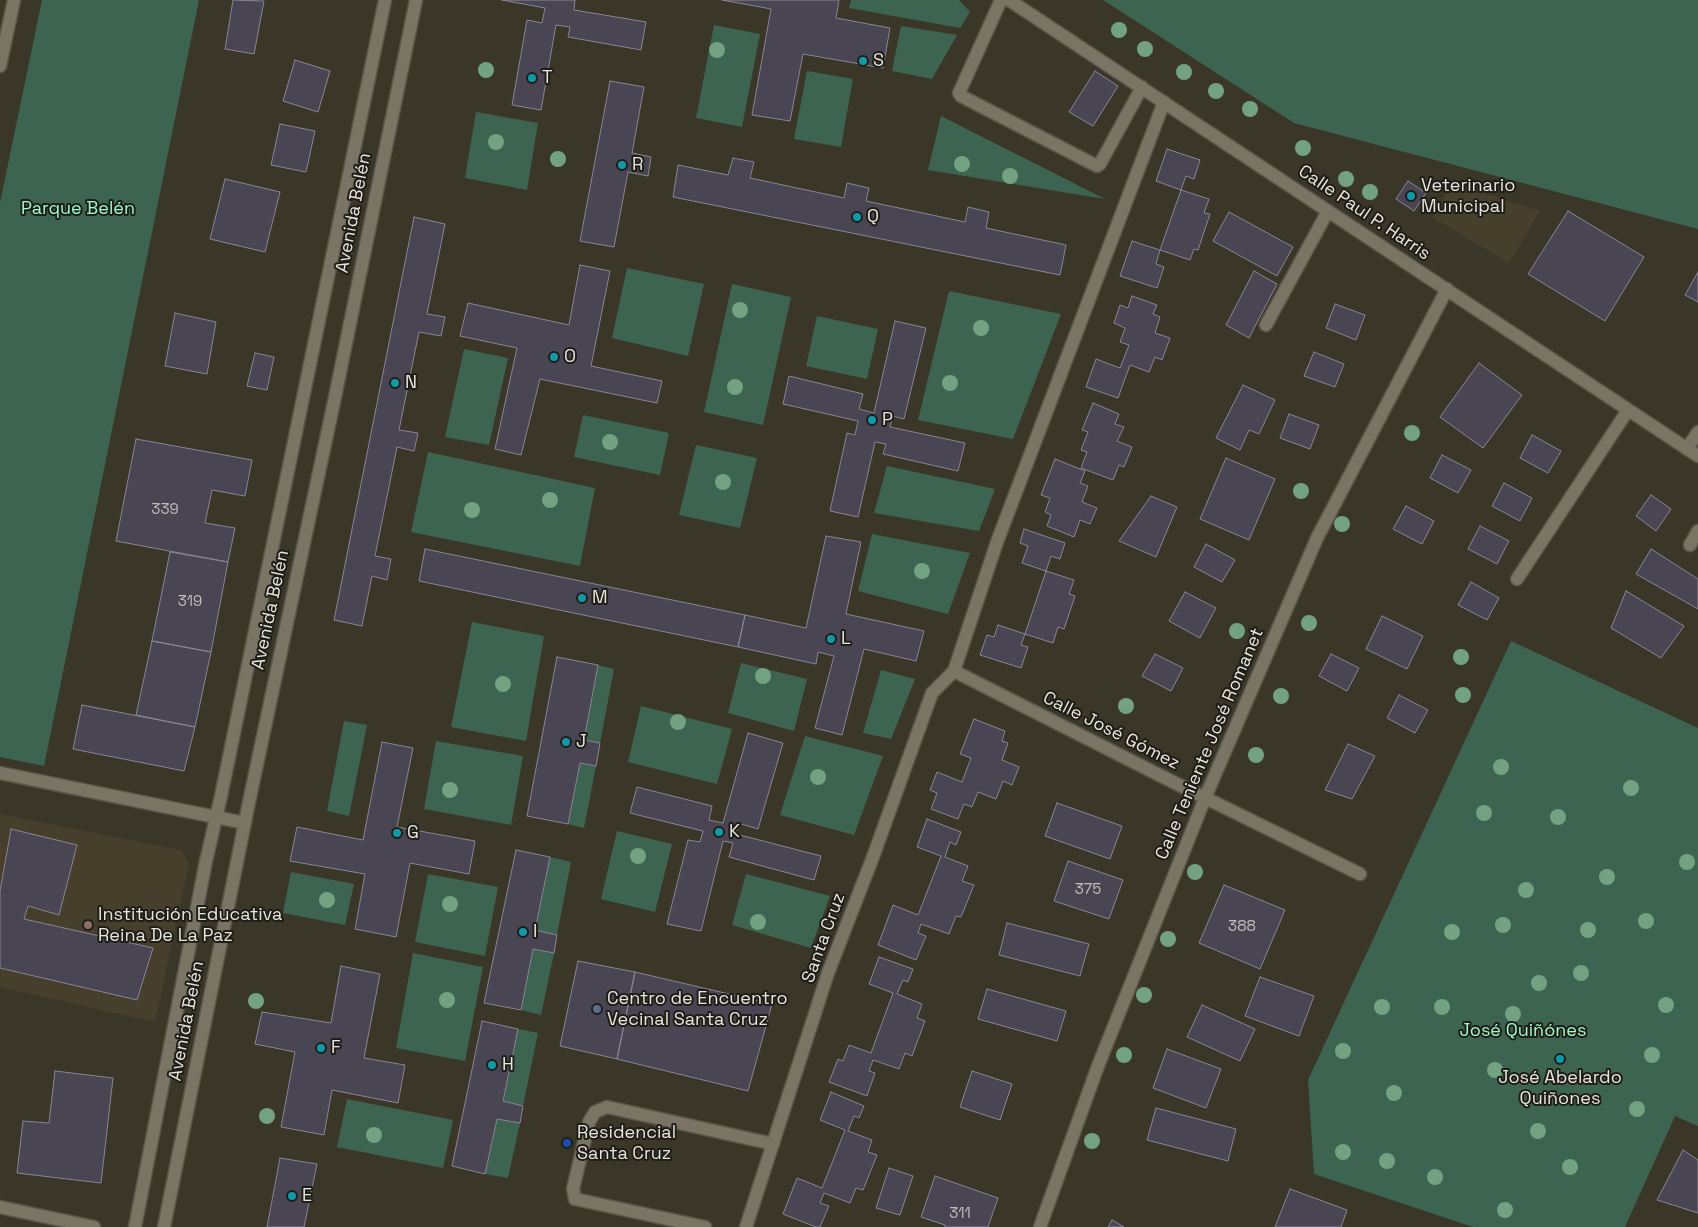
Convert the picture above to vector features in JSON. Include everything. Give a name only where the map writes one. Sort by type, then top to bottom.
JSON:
[{"type":"street","points":[[0,66],[14,0]]},
{"type":"street","name":"Avenida Belén","points":[[135,1227],[206,861],[385,0]]},
{"type":"street","name":"Avenida Belén","points":[[164,1227],[244,823],[335,396],[416,0]]},
{"type":"street","points":[[1001,0],[959,93],[961,96],[1097,166],[1100,164],[1142,87]]},
{"type":"street","name":"Calle Paul P. Harris","points":[[1009,0],[1698,456]]},
{"type":"street","points":[[954,671],[998,542],[1164,102]]},
{"type":"street","points":[[1266,325],[1328,211]]},
{"type":"street","name":"Calle Teniente José Romanet","points":[[1040,1227],[1098,1066],[1205,798],[1317,538],[1447,290]]},
{"type":"street","points":[[1517,579],[1628,410]]},
{"type":"street","points":[[1687,449],[1698,432]]},
{"type":"street","points":[[1690,545],[1698,531]]},
{"type":"street","name":"Calle José Gómez","points":[[954,671],[1360,874]]},
{"type":"street","name":"Santa Cruz","points":[[746,1227],[828,973],[873,857],[932,693],[954,671]]},
{"type":"street","points":[[0,773],[244,823]]},
{"type":"street","points":[[705,1227],[575,1199],[573,1189],[589,1122],[595,1112],[607,1107],[773,1144]]},
{"type":"street","points":[[0,1207],[94,1227]]},
{"type":"shaded area","points":[[1452,183],[1540,211],[1509,263],[1432,217]]},
{"type":"shaded area","name":"Institución Educativa Reina De La Paz","points":[[0,814],[181,850],[189,864],[155,1022],[0,987]]},
{"type":"green space","name":"Parque Belén","points":[[42,0],[199,0],[44,766],[0,757],[0,203]]},
{"type":"green space","points":[[851,0],[959,0],[970,12],[960,28],[849,8]]},
{"type":"green space","points":[[1103,0],[1698,0],[1698,229],[1294,123]]},
{"type":"green space","points":[[714,25],[760,34],[742,127],[696,118]]},
{"type":"green space","points":[[901,26],[957,35],[932,79],[892,71]]},
{"type":"green space","points":[[807,71],[853,79],[841,147],[794,139]]},
{"type":"green space","points":[[476,112],[538,123],[527,190],[465,178]]},
{"type":"green space","points":[[941,116],[1105,199],[928,170]]},
{"type":"green space","points":[[627,268],[704,284],[688,356],[612,338]]},
{"type":"green space","points":[[732,284],[791,297],[763,425],[704,412]]},
{"type":"green space","points":[[949,291],[1061,314],[1013,439],[918,420]]},
{"type":"green space","points":[[817,316],[878,329],[867,379],[806,366]]},
{"type":"green space","points":[[464,349],[508,358],[489,445],[445,437]]},
{"type":"green space","points":[[583,415],[669,433],[660,475],[574,457]]},
{"type":"green space","points":[[696,445],[757,458],[740,528],[679,515]]},
{"type":"green space","points":[[428,452],[595,488],[580,566],[411,532]]},
{"type":"green space","points":[[887,466],[995,489],[979,531],[874,513]]},
{"type":"green space","points":[[872,534],[970,553],[948,614],[858,591]]},
{"type":"green space","points":[[472,622],[544,636],[526,741],[451,727]]},
{"type":"green space","name":"José Quiñónes","points":[[1511,641],[1698,728],[1698,1126],[1675,1116],[1625,1227],[1473,1227],[1314,1174],[1308,1080]]},
{"type":"green space","points":[[741,663],[807,679],[794,731],[728,713]]},
{"type":"green space","points":[[598,665],[614,669],[600,743],[584,740]]},
{"type":"green space","points":[[881,670],[915,679],[891,739],[863,733]]},
{"type":"green space","points":[[641,706],[732,729],[717,784],[628,762]]},
{"type":"green space","points":[[344,721],[367,725],[349,816],[327,811]]},
{"type":"green space","points":[[805,736],[883,756],[854,835],[780,815]]},
{"type":"green space","points":[[436,741],[523,756],[511,825],[424,809]]},
{"type":"green space","points":[[580,763],[596,766],[584,828],[568,824]]},
{"type":"green space","points":[[617,831],[672,844],[655,912],[601,899]]},
{"type":"green space","points":[[550,857],[571,862],[557,935],[535,930]]},
{"type":"green space","points":[[291,872],[354,884],[345,925],[283,913]]},
{"type":"green space","points":[[428,874],[498,887],[485,956],[415,942]]},
{"type":"green space","points":[[746,874],[830,896],[811,948],[732,925]]},
{"type":"green space","points":[[533,949],[554,953],[541,1015],[521,1010]]},
{"type":"green space","points":[[413,953],[483,967],[465,1061],[396,1048]]},
{"type":"green space","points":[[518,1029],[538,1033],[523,1106],[503,1101]]},
{"type":"green space","points":[[347,1099],[453,1120],[443,1168],[337,1147]]},
{"type":"green space","points":[[497,1119],[520,1123],[508,1178],[485,1174]]},
{"type":"building","points":[[233,0],[264,1],[254,54],[225,49]]},
{"type":"building","name":"T","points":[[502,0],[575,0],[574,10],[646,22],[641,50],[568,37],[570,27],[556,25],[541,110],[512,105],[527,20],[542,23],[545,8]]},
{"type":"building","name":"S","points":[[722,0],[839,0],[836,18],[890,28],[883,68],[803,54],[790,121],[752,115],[771,9]]},
{"type":"building","points":[[295,60],[330,71],[318,112],[283,101]]},
{"type":"building","points":[[1095,71],[1118,86],[1093,126],[1069,112]]},
{"type":"building","name":"R","points":[[610,81],[644,87],[632,153],[651,157],[648,176],[628,172],[614,247],[580,241]]},
{"type":"building","points":[[280,124],[315,131],[306,172],[271,165]]},
{"type":"building","points":[[1167,149],[1200,160],[1194,179],[1186,176],[1181,190],[1156,181]]},
{"type":"building","name":"Q","points":[[733,158],[754,162],[750,178],[844,198],[847,183],[869,188],[866,201],[965,222],[968,207],[989,212],[986,228],[1066,245],[1060,275],[673,197],[678,165],[728,175]]},
{"type":"building","points":[[225,179],[280,192],[265,252],[210,239]]},
{"type":"building","name":"Veterinario Municipal","points":[[1408,181],[1426,193],[1414,211],[1396,199]]},
{"type":"building","points":[[1181,190],[1209,199],[1204,213],[1210,214],[1198,250],[1194,249],[1190,260],[1160,250]]},
{"type":"building","points":[[1568,211],[1644,257],[1605,321],[1528,274]]},
{"type":"building","points":[[1229,212],[1293,247],[1277,276],[1213,241]]},
{"type":"building","name":"N","points":[[414,217],[445,224],[427,314],[445,317],[441,336],[419,332],[399,430],[418,433],[414,451],[397,447],[375,556],[391,559],[387,580],[372,576],[362,626],[334,620]]},
{"type":"building","points":[[1132,241],[1160,250],[1156,264],[1164,267],[1157,288],[1120,276]]},
{"type":"building","name":"O","points":[[580,265],[610,271],[591,366],[662,381],[657,403],[540,379],[521,455],[495,449],[517,348],[460,336],[468,303],[569,325]]},
{"type":"building","points":[[1254,271],[1277,284],[1249,338],[1226,325]]},
{"type":"building","points":[[1698,272],[1698,302],[1685,295]]},
{"type":"building","points":[[1132,296],[1157,305],[1153,314],[1160,317],[1155,333],[1170,338],[1162,360],[1155,357],[1149,372],[1130,365],[1118,398],[1086,387],[1096,359],[1120,368],[1129,345],[1120,342],[1125,328],[1114,323],[1120,305],[1128,308]]},
{"type":"building","points":[[1335,304],[1365,315],[1356,340],[1326,328]]},
{"type":"building","points":[[175,313],[216,322],[207,374],[165,366]]},
{"type":"building","name":"P","points":[[895,321],[926,328],[904,419],[893,416],[890,427],[965,443],[958,471],[883,454],[886,444],[875,442],[858,517],[830,511],[847,433],[855,435],[858,421],[783,404],[789,376],[863,394],[859,409],[874,413]]},
{"type":"building","points":[[1314,352],[1344,364],[1335,387],[1304,376]]},
{"type":"building","points":[[255,353],[274,357],[267,390],[247,386]]},
{"type":"building","points":[[1479,363],[1522,395],[1483,448],[1440,417]]},
{"type":"building","points":[[1243,385],[1275,400],[1259,434],[1249,430],[1240,450],[1216,438]]},
{"type":"building","points":[[1093,403],[1119,414],[1115,424],[1124,427],[1117,441],[1132,447],[1124,467],[1119,465],[1113,480],[1081,468],[1087,452],[1081,450],[1088,432],[1082,430]]},
{"type":"building","points":[[1289,414],[1319,425],[1310,449],[1280,438]]},
{"type":"building","points":[[1532,435],[1561,451],[1548,473],[1520,458]]},
{"type":"building","points":[[136,439],[252,460],[245,496],[212,490],[205,523],[235,528],[228,562],[116,541]]},
{"type":"building","points":[[1442,455],[1471,470],[1458,493],[1430,478]]},
{"type":"building","points":[[1226,458],[1275,479],[1249,540],[1200,519]]},
{"type":"building","points":[[1055,459],[1085,471],[1080,483],[1088,486],[1082,502],[1097,508],[1090,524],[1080,520],[1074,537],[1047,526],[1051,515],[1045,512],[1050,498],[1041,495]]},
{"type":"building","points":[[1504,483],[1532,498],[1520,521],[1492,506]]},
{"type":"building","points":[[1651,495],[1671,509],[1656,531],[1636,516]]},
{"type":"building","points":[[1151,496],[1177,507],[1156,557],[1119,541]]},
{"type":"building","points":[[1406,506],[1434,521],[1422,544],[1393,529]]},
{"type":"building","points":[[1480,526],[1509,541],[1497,564],[1468,549]]},
{"type":"building","points":[[1024,529],[1065,543],[1060,559],[1051,556],[1046,571],[1022,563],[1028,546],[1020,543]]},
{"type":"building","name":"L","points":[[826,536],[861,542],[846,614],[924,631],[916,661],[864,649],[842,735],[815,728],[834,656],[818,652],[816,664],[738,647],[745,615],[806,628]]},
{"type":"building","points":[[1206,544],[1235,560],[1222,582],[1194,567]]},
{"type":"building","name":"M","points":[[425,549],[745,615],[738,647],[419,581]]},
{"type":"building","points":[[1651,549],[1698,579],[1698,609],[1636,574]]},
{"type":"building","points":[[170,552],[228,562],[211,652],[152,641]]},
{"type":"building","points":[[1046,571],[1074,580],[1069,594],[1075,596],[1064,629],[1058,627],[1053,643],[1025,634]]},
{"type":"building","points":[[1471,582],[1499,598],[1487,620],[1458,605]]},
{"type":"building","points":[[1626,591],[1684,626],[1661,658],[1611,628]]},
{"type":"building","points":[[1185,592],[1216,608],[1200,638],[1169,621]]},
{"type":"building","points":[[1382,616],[1423,636],[1407,669],[1366,649]]},
{"type":"building","points":[[998,625],[1025,634],[1021,645],[1028,647],[1021,668],[980,655],[987,635],[994,637]]},
{"type":"building","points":[[152,641],[211,652],[195,727],[136,715]]},
{"type":"building","points":[[1155,654],[1183,668],[1171,691],[1142,676]]},
{"type":"building","points":[[1331,654],[1359,668],[1347,691],[1319,676]]},
{"type":"building","name":"J","points":[[557,657],[598,665],[584,740],[600,743],[596,766],[580,763],[568,824],[527,816]]},
{"type":"building","points":[[1399,695],[1428,710],[1415,733],[1387,718]]},
{"type":"building","points":[[82,705],[195,727],[184,771],[73,749]]},
{"type":"building","points":[[974,719],[1005,731],[1002,741],[1008,743],[1002,760],[1019,767],[1012,785],[1003,781],[996,799],[978,792],[972,807],[964,804],[958,819],[931,809],[937,793],[930,790],[937,772],[962,782],[971,758],[960,754]]},
{"type":"building","name":"K","points":[[748,733],[783,743],[758,829],[738,823],[736,834],[821,856],[814,880],[729,857],[733,843],[723,841],[701,931],[667,924],[688,840],[700,842],[703,831],[630,813],[637,787],[712,806],[709,820],[723,823]]},
{"type":"building","name":"G","points":[[382,742],[413,748],[397,827],[475,841],[469,874],[410,863],[396,937],[355,929],[365,874],[290,861],[297,827],[363,840]]},
{"type":"building","points":[[1348,744],[1375,756],[1352,799],[1325,790]]},
{"type":"building","points":[[1057,803],[1122,826],[1110,859],[1045,836]]},
{"type":"building","points":[[927,819],[961,832],[956,845],[950,842],[945,857],[968,866],[962,881],[974,885],[961,917],[956,916],[949,934],[921,924],[918,933],[926,936],[916,960],[878,945],[893,905],[918,915],[941,856],[917,847]]},
{"type":"building","points":[[11,829],[77,845],[59,915],[28,906],[24,919],[153,948],[137,1000],[0,968],[0,891]]},
{"type":"building","name":"I","points":[[516,850],[550,857],[535,930],[557,935],[554,953],[533,949],[521,1010],[484,1003]]},
{"type":"building","points":[[1068,861],[1123,880],[1109,919],[1054,901]]},
{"type":"building","points":[[1224,885],[1285,910],[1260,969],[1199,943]]},
{"type":"building","points":[[1007,923],[1089,944],[1080,976],[999,955]]},
{"type":"building","points":[[879,957],[913,969],[908,982],[903,980],[897,994],[922,1004],[917,1018],[925,1021],[912,1056],[905,1053],[899,1069],[873,1060],[869,1071],[875,1073],[867,1096],[829,1082],[838,1059],[843,1061],[849,1045],[871,1053],[893,993],[869,984]]},
{"type":"building","name":"Centro de Encuentro Vecinal Santa Cruz","points":[[578,961],[635,972],[617,1059],[560,1046]]},
{"type":"building","name":"F","points":[[341,966],[380,974],[364,1058],[405,1065],[398,1103],[332,1090],[324,1135],[281,1127],[295,1052],[255,1044],[262,1012],[331,1023]]},
{"type":"building","points":[[635,972],[772,1004],[748,1091],[617,1059]]},
{"type":"building","points":[[1260,977],[1314,996],[1299,1036],[1245,1016]]},
{"type":"building","points":[[987,989],[1066,1011],[1057,1041],[978,1019]]},
{"type":"building","points":[[1202,1005],[1255,1029],[1240,1061],[1187,1037]]},
{"type":"building","name":"H","points":[[482,1021],[518,1029],[503,1101],[523,1106],[520,1123],[497,1119],[485,1174],[452,1166]]},
{"type":"building","points":[[1167,1049],[1221,1069],[1206,1108],[1153,1088]]},
{"type":"building","points":[[55,1071],[113,1078],[101,1183],[17,1173],[23,1121],[49,1123]]},
{"type":"building","points":[[972,1071],[1012,1084],[1000,1120],[960,1107]]},
{"type":"building","points":[[831,1092],[864,1106],[859,1118],[854,1116],[848,1131],[872,1140],[868,1152],[877,1155],[863,1190],[856,1188],[850,1203],[824,1193],[820,1203],[829,1206],[820,1227],[816,1227],[783,1214],[797,1178],[822,1188],[845,1130],[820,1120]]},
{"type":"building","points":[[1156,1108],[1236,1129],[1228,1161],[1147,1140]]},
{"type":"building","points":[[1683,1150],[1698,1160],[1698,1213],[1657,1200]]},
{"type":"building","name":"E","points":[[280,1158],[317,1164],[304,1227],[267,1227]]},
{"type":"building","points":[[889,1168],[913,1176],[900,1215],[876,1208]]},
{"type":"building","points":[[935,1176],[998,1198],[988,1227],[945,1227],[945,1225],[921,1217]]},
{"type":"building","points":[[1290,1189],[1347,1210],[1341,1227],[1275,1227]]},
{"type":"building","points":[[1112,1220],[1124,1227],[1108,1227]]},
{"type":"place","name":"S","points":[[863,61]]},
{"type":"place","name":"T","points":[[532,78]]},
{"type":"place","name":"R","points":[[622,165]]},
{"type":"place","name":"Veterinario Municipal","points":[[1411,196]]},
{"type":"place","name":"Q","points":[[857,217]]},
{"type":"place","name":"O","points":[[554,357]]},
{"type":"place","name":"N","points":[[395,383]]},
{"type":"place","name":"P","points":[[872,420]]},
{"type":"place","name":"M","points":[[582,598]]},
{"type":"place","name":"L","points":[[831,639]]},
{"type":"place","name":"J","points":[[566,742]]},
{"type":"place","name":"K","points":[[719,832]]},
{"type":"place","name":"G","points":[[397,833]]},
{"type":"place","name":"Institución Educativa Reina De La Paz","points":[[88,925]]},
{"type":"place","name":"I","points":[[523,932]]},
{"type":"place","name":"Centro de Encuentro Vecinal Santa Cruz","points":[[597,1009]]},
{"type":"place","name":"F","points":[[321,1048]]},
{"type":"place","name":"José Abelardo Quiñones","points":[[1560,1059]]},
{"type":"place","name":"H","points":[[492,1065]]},
{"type":"place","name":"Residencial Santa Cruz","points":[[567,1143]]},
{"type":"place","name":"E","points":[[292,1196]]}]
